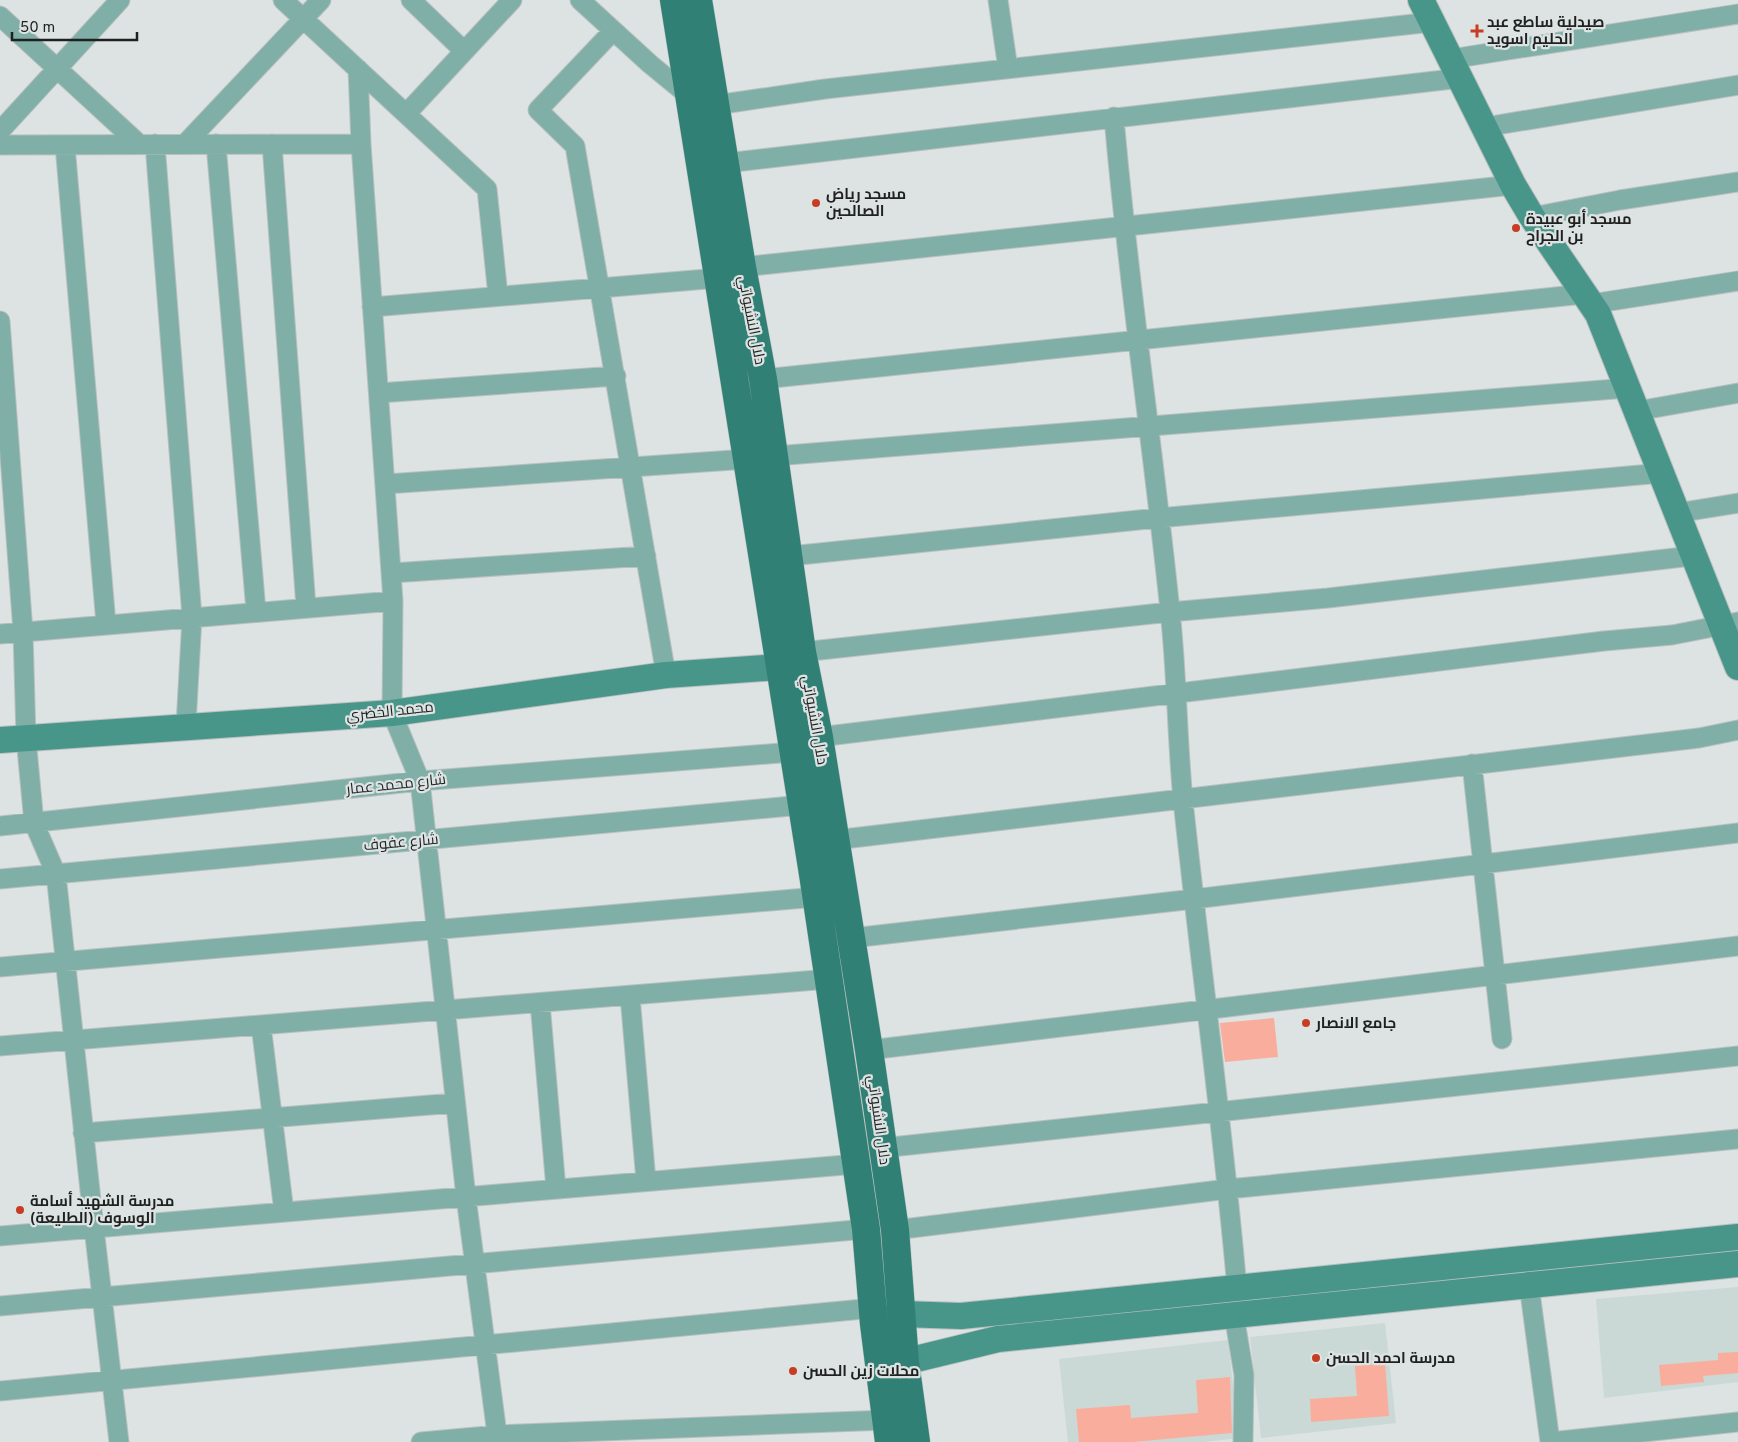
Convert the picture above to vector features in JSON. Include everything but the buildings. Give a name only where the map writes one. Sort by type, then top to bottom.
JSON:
[{"type":"main road","name":"دلال النشيواتي","points":[[674,0],[689,96],[730,273],[763,379],[790,556],[795,660],[793,752],[857,1164],[866,1229],[874,1316],[893,1365],[916,1442]]},
{"type":"main road","name":"دلال النشيواتي","points":[[698,0],[726,163],[730,273],[748,459],[795,660],[819,737],[852,938],[895,1230],[902,1314],[893,1365],[888,1431]]},
{"type":"street","points":[[0,131],[120,0]]},
{"type":"street","points":[[282,0],[487,189],[498,296]]},
{"type":"street","points":[[185,144],[321,0]]},
{"type":"street","points":[[411,0],[464,51]]},
{"type":"street","points":[[406,114],[512,0]]},
{"type":"street","points":[[580,0],[689,96]]},
{"type":"street","points":[[998,0],[1008,69]]},
{"type":"street","points":[[716,104],[825,89],[1008,69],[1427,11],[1513,185],[1532,217],[1598,314],[1662,473],[1692,556],[1729,624],[1738,667]]},
{"type":"street","points":[[726,163],[1114,117],[1456,69],[1738,14]]},
{"type":"street","points":[[0,16],[147,144],[192,617],[186,725]]},
{"type":"street","points":[[613,30],[538,110],[575,146],[632,467],[666,676]]},
{"type":"street","points":[[358,69],[361,144],[392,573],[392,713],[420,781],[466,1197],[498,1438]]},
{"type":"street","points":[[1485,127],[1738,85]]},
{"type":"street","points":[[1114,117],[1123,225],[1139,339],[1170,612],[1183,797],[1206,1011],[1220,1111],[1237,1289]]},
{"type":"street","points":[[65,144],[106,624]]},
{"type":"street","points":[[216,144],[256,612]]},
{"type":"street","points":[[272,144],[306,607]]},
{"type":"street","points":[[0,145],[361,144]]},
{"type":"street","points":[[1532,217],[1620,200],[1738,182]]},
{"type":"street","points":[[372,307],[600,289],[1123,225],[1513,185]]},
{"type":"street","points":[[763,379],[1139,339],[1588,299],[1738,281]]},
{"type":"street","points":[[0,321],[3,406],[24,632],[26,738],[34,823],[56,874],[83,1132],[119,1442]]},
{"type":"street","points":[[379,393],[616,376]]},
{"type":"street","points":[[775,456],[1148,426],[1738,393]]},
{"type":"street","points":[[386,484],[748,459]]},
{"type":"street","points":[[790,556],[1158,518],[1662,473]]},
{"type":"street","points":[[1677,513],[1738,503]]},
{"type":"street","points":[[392,573],[646,556]]},
{"type":"street","points":[[795,660],[1170,612],[1328,598],[1692,556]]},
{"type":"street","points":[[0,634],[393,600]]},
{"type":"street","points":[[819,737],[1604,640],[1672,636],[1729,624]]},
{"type":"street","name":"محمد الخضري","points":[[0,740],[186,725],[392,713],[795,660]]},
{"type":"street","points":[[835,840],[1183,797],[1699,738],[1738,730]]},
{"type":"street","name":"شارع محمد عمار","points":[[0,826],[420,781],[793,752]]},
{"type":"street","points":[[1472,764],[1502,1039]]},
{"type":"street","name":"شارع عفوف","points":[[0,879],[802,805]]},
{"type":"street","points":[[852,938],[1194,900],[1738,833]]},
{"type":"street","points":[[0,967],[816,896]]},
{"type":"street","points":[[869,1050],[1738,946]]},
{"type":"street","points":[[0,1046],[829,979]]},
{"type":"street","points":[[630,996],[646,1182]]},
{"type":"street","points":[[540,1003],[556,1189]]},
{"type":"street","points":[[261,1025],[284,1212]]},
{"type":"street","points":[[882,1148],[1738,1056]]},
{"type":"street","points":[[83,1132],[456,1103]]},
{"type":"street","points":[[895,1230],[1228,1189],[1738,1138]]},
{"type":"street","points":[[0,1236],[857,1164]]},
{"type":"street","points":[[0,1306],[866,1229]]},
{"type":"street","points":[[0,1391],[486,1344],[902,1314],[961,1316],[1738,1238]]},
{"type":"street","points":[[893,1365],[998,1339],[1738,1264]]},
{"type":"street","points":[[1529,1285],[1550,1442],[1738,1422]]},
{"type":"street","points":[[1234,1315],[1244,1375],[1243,1442]]},
{"type":"street","points":[[421,1442],[498,1438],[888,1431]]},
{"type":"shaded area","points":[[1738,1287],[1738,1382],[1604,1398],[1596,1299]]},
{"type":"shaded area","points":[[1385,1323],[1396,1423],[1261,1438],[1250,1337]]},
{"type":"shaded area","points":[[1228,1340],[1239,1438],[1204,1442],[1068,1442],[1059,1359]]},
{"type":"place","name":"صيدلية ساطع عبد الحليم اسويد","points":[[1477,31]]},
{"type":"place","name":"مسجد رياض الصالحين","points":[[816,203]]},
{"type":"place","name":"مسجد أبو عبيدة بن الجراح","points":[[1516,228]]},
{"type":"place","name":"جامع الانصار","points":[[1306,1023]]},
{"type":"place","name":"مدرسة الشهيد أسامة الوسوف (الطليعة)","points":[[20,1210]]},
{"type":"place","name":"مدرسة احمد الحسن","points":[[1316,1358]]},
{"type":"place","name":"محلات زين الحسن","points":[[793,1371]]}]
